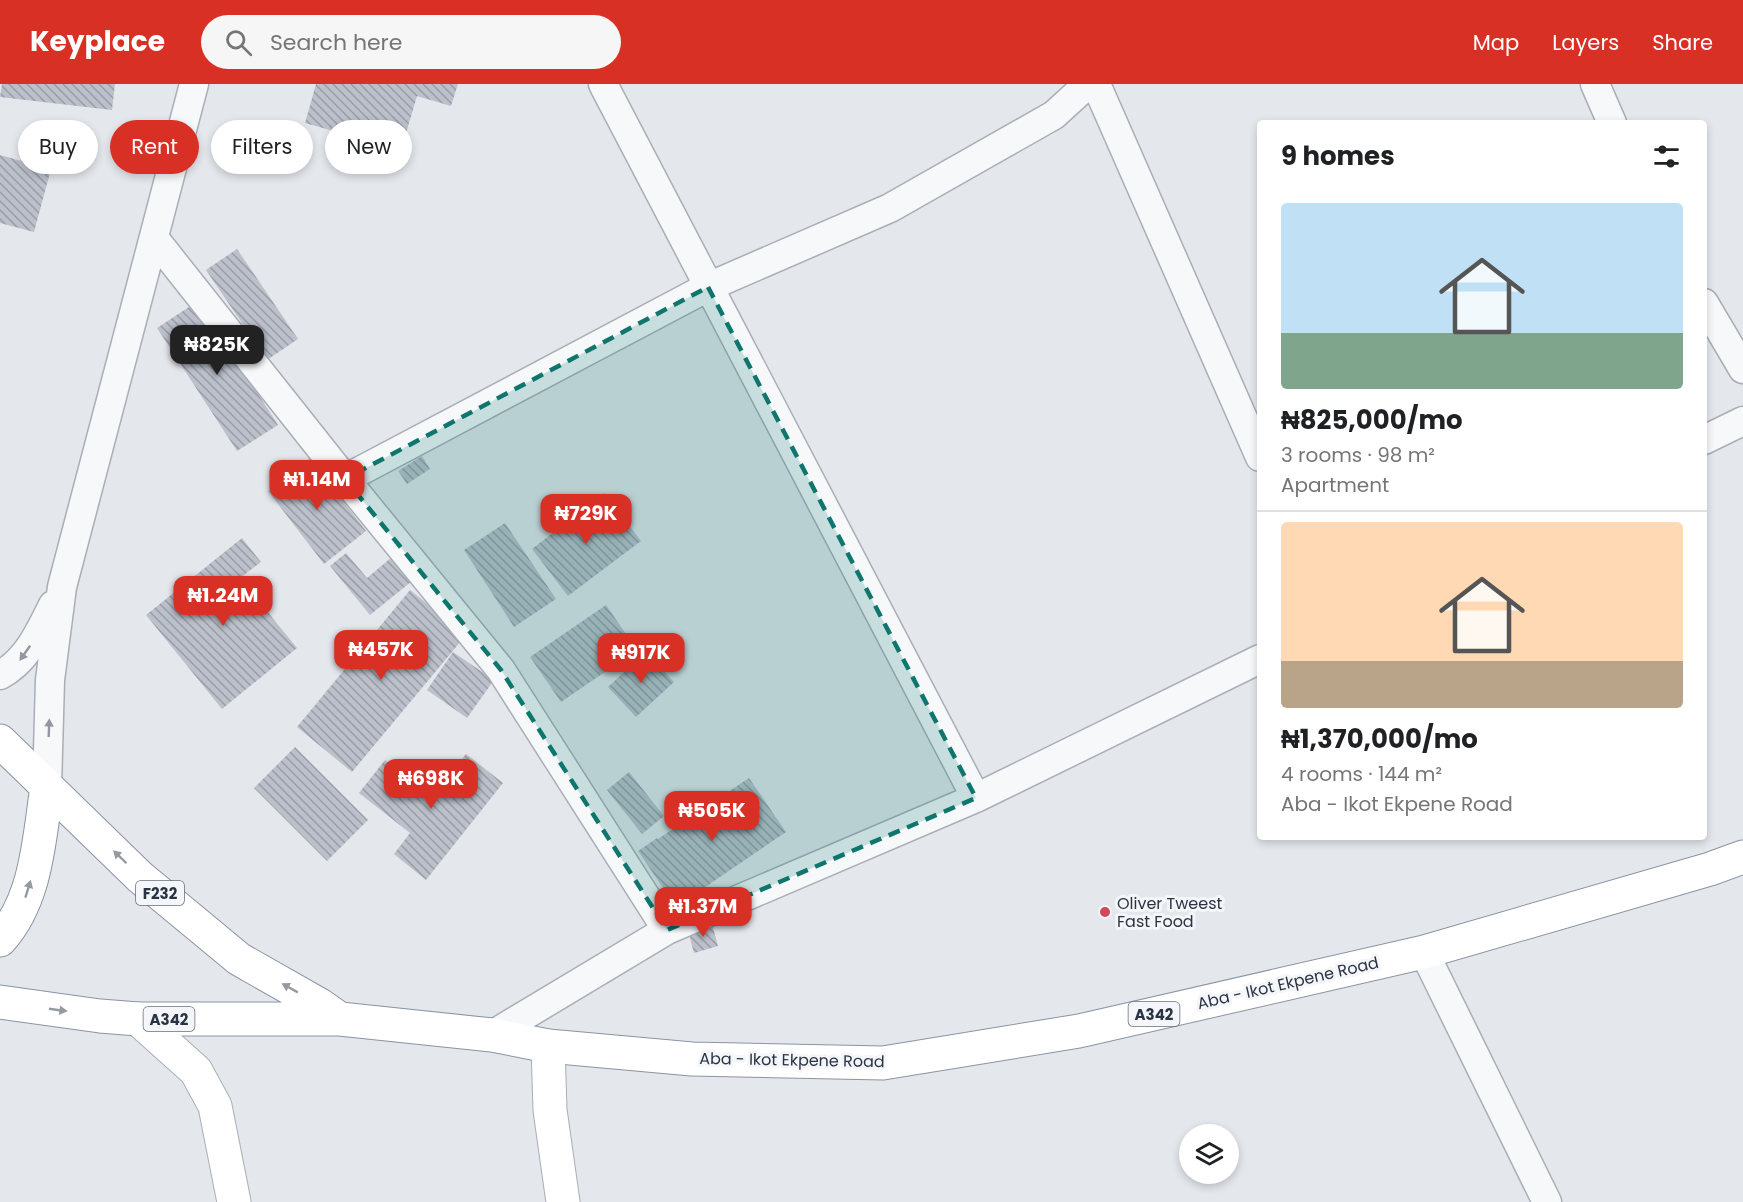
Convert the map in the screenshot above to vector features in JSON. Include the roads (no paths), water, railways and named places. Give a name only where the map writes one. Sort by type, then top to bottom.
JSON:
[{"type":"main road","name":"F232","points":[[0,741],[140,877],[238,959],[320,1005],[340,1019]]},
{"type":"main road","points":[[0,940],[11,927],[28,892],[47,787]]},
{"type":"main road","name":"Aba - Ikot Ekpene Road","points":[[0,1002],[138,1019],[340,1019],[492,1035],[548,1046],[692,1059],[883,1063],[1079,1031],[1424,952],[1710,869],[1743,857]]},
{"type":"main road","points":[[138,1019],[196,1071],[215,1106],[234,1202]]},
{"type":"main road","points":[[548,1046],[550,1110],[563,1202]]},
{"type":"street","points":[[47,787],[50,680],[62,587],[194,84]]},
{"type":"street","points":[[603,84],[976,798]]},
{"type":"street","points":[[345,479],[708,287],[890,208],[1054,115],[1088,84]]},
{"type":"street","points":[[1096,84],[1257,450]]},
{"type":"street","points":[[1595,84],[1611,120]]},
{"type":"street","points":[[154,238],[345,479],[501,670],[667,930]]},
{"type":"street","points":[[1707,308],[1743,369]]},
{"type":"street","points":[[1707,439],[1743,421]]},
{"type":"street","points":[[0,675],[11,669],[22,658],[40,630],[62,587]]},
{"type":"street","points":[[492,1035],[667,930],[976,798],[1257,659]]},
{"type":"street","points":[[1424,952],[1547,1202]]},
{"type":"place","name":"Oliver Tweest Fast Food","points":[[1105,912]]}]
